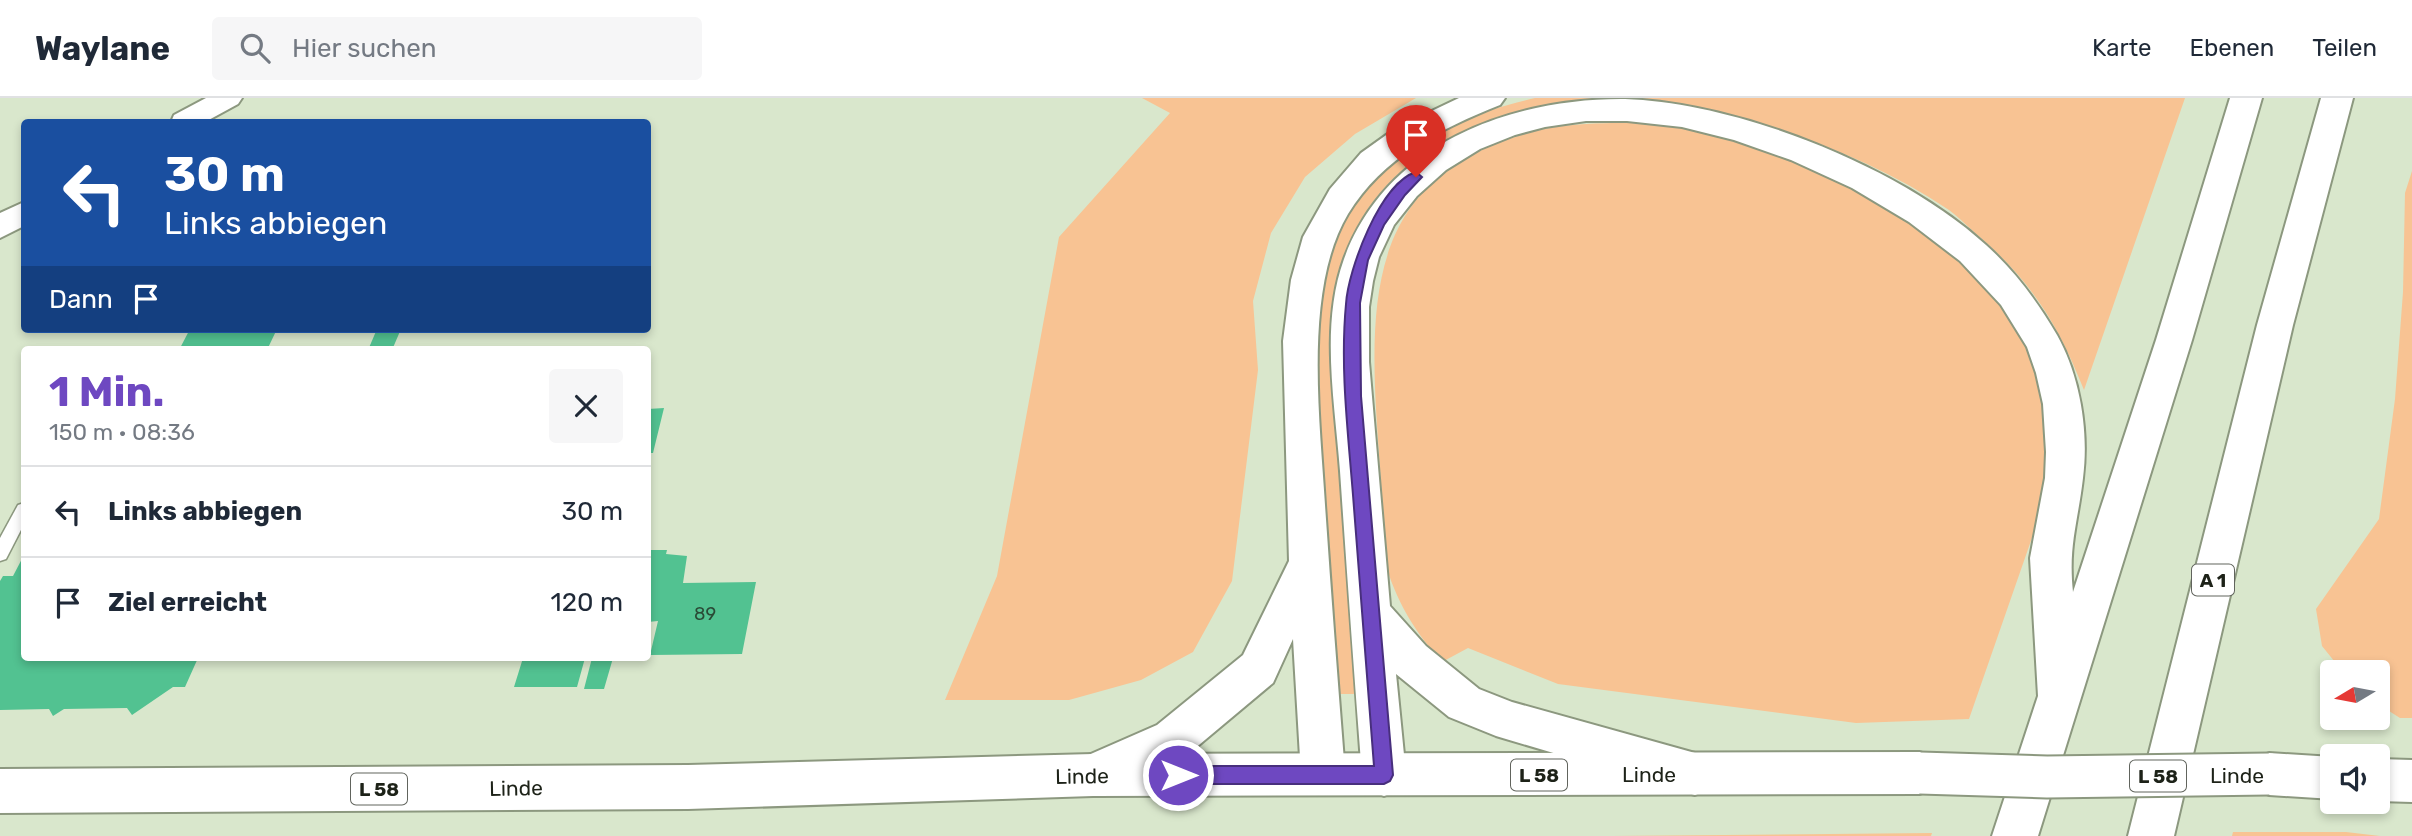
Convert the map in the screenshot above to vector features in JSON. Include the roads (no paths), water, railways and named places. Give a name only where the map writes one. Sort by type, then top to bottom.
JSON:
[{"type":"main road","points":[[1323,774],[1307,565],[1302,334],[1307,282],[1319,238],[1341,198],[1368,163],[1403,136],[1440,117],[1489,98]]},
{"type":"main road","points":[[2015,836],[2174,340],[2246,98]]},
{"type":"main road","name":"A 1","points":[[2151,836],[2275,325],[2337,98]]},
{"type":"main road","points":[[1384,775],[1351,342],[1353,303],[1361,260],[1378,223],[1400,191],[1431,162],[1465,141],[1541,116],[1629,110],[1677,117],[1736,130],[1823,160],[1926,216],[1973,253],[2014,297],[2043,342],[2063,402],[2065,469],[2050,555],[2060,696]]},
{"type":"main road","points":[[1093,775],[1172,740],[1258,669],[1307,565]]},
{"type":"main road","points":[[1370,613],[1411,660],[1464,703],[1511,722],[1695,774]]},
{"type":"main road","name":"Linde","points":[[0,791],[688,786],[1093,775],[1920,773],[2047,777],[2269,774],[2320,777]]},
{"type":"main road","points":[[2390,780],[2412,781]]},
{"type":"street","points":[[190,119],[228,98]]},
{"type":"street","points":[[0,227],[21,214]]},
{"type":"lane","points":[[0,554],[21,516]]}]
